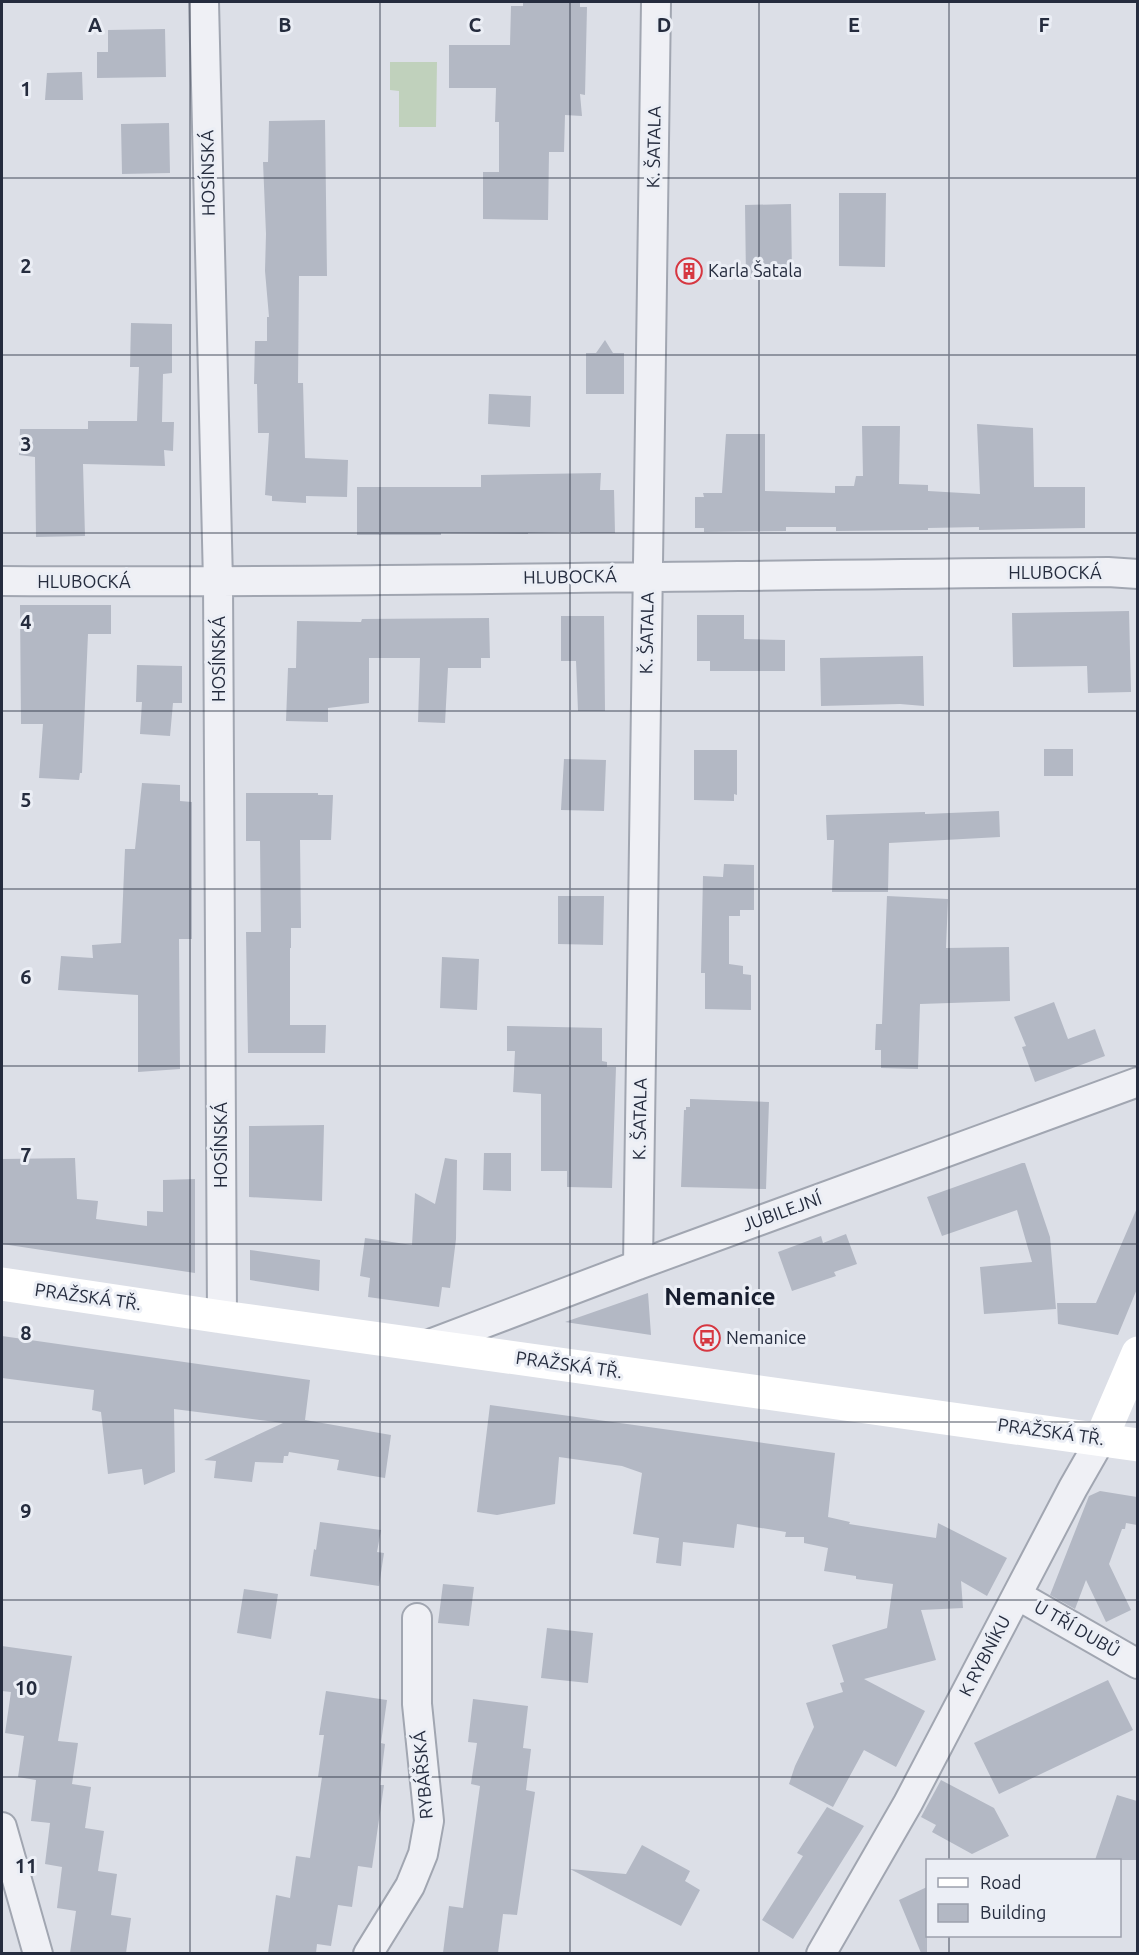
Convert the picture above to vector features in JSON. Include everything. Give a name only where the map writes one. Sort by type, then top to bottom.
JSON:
[{"type":"main road","name":"PRAŽSKÁ TŘ.","points":[[2,1284],[1137,1445]]},
{"type":"main road","name":"K RYBNÍKU","points":[[1101,1439],[1137,1353]]},
{"type":"street","name":"HOSÍNSKÁ","points":[[204,2],[218,582],[222,1317]]},
{"type":"street","name":"K. ŠATALA","points":[[638,1264],[656,2]]},
{"type":"street","name":"HLUBOCKÁ","points":[[2,581],[218,582],[647,576],[1108,572],[1137,574]]},
{"type":"street","name":"JUBILEJNÍ","points":[[428,1345],[638,1264],[1137,1082]]},
{"type":"street","name":"K RYBNÍKU","points":[[821,1953],[908,1803],[1101,1439]]},
{"type":"street","name":"U TŘÍ DUBŮ","points":[[1017,1595],[1137,1664]]},
{"type":"street","name":"RYBÁŘSKÁ","points":[[368,1953],[410,1886],[423,1854],[429,1821],[417,1704],[417,1618]]},
{"type":"street","points":[[2,1827],[38,1953]]},
{"type":"green space","points":[[390,62],[437,62],[436,127],[399,127],[399,91],[390,90]]},
{"type":"building","points":[[523,2],[580,2],[580,7],[587,7],[585,95],[580,94],[582,116],[565,115],[564,152],[549,152],[548,220],[483,219],[483,172],[499,172],[499,122],[495,122],[496,88],[449,88],[449,45],[510,45],[511,6],[523,6]]},
{"type":"building","points":[[165,29],[166,77],[97,78],[97,52],[108,52],[108,30]]},
{"type":"building","points":[[82,72],[83,100],[45,100],[47,73]]},
{"type":"building","points":[[325,120],[327,276],[299,276],[298,383],[303,383],[305,458],[348,460],[347,497],[306,496],[306,503],[272,501],[272,496],[265,495],[269,433],[258,433],[257,384],[254,384],[255,341],[267,341],[267,317],[269,317],[265,271],[263,162],[268,162],[269,121]]},
{"type":"building","points":[[169,123],[170,173],[122,174],[121,124]]},
{"type":"building","points":[[839,193],[886,193],[885,267],[839,266]]},
{"type":"building","points":[[791,204],[792,277],[746,278],[745,205]]},
{"type":"building","points":[[131,323],[172,324],[172,373],[163,374],[162,422],[174,422],[173,451],[164,450],[165,466],[83,464],[85,536],[36,537],[35,457],[19,455],[20,429],[88,429],[88,421],[137,421],[139,367],[130,367]]},
{"type":"building","points":[[605,340],[613,353],[624,353],[624,394],[586,394],[586,353],[596,353]]},
{"type":"building","points":[[489,394],[531,396],[530,427],[488,424]]},
{"type":"building","points":[[977,424],[1033,428],[1034,487],[1085,487],[1085,528],[979,530],[979,527],[836,531],[836,527],[786,527],[786,531],[704,532],[704,528],[695,528],[695,497],[704,497],[703,493],[722,493],[726,434],[765,434],[765,491],[835,493],[835,486],[854,486],[856,476],[863,476],[862,426],[900,426],[899,484],[928,485],[928,491],[980,494]]},
{"type":"building","points":[[601,473],[600,490],[614,490],[615,533],[357,535],[357,487],[481,487],[481,475]]},
{"type":"building","points":[[20,605],[111,605],[111,634],[88,634],[82,773],[80,773],[79,780],[39,778],[43,724],[21,724]]},
{"type":"building","points":[[1129,611],[1131,692],[1088,693],[1087,666],[1013,667],[1012,613]]},
{"type":"building","points":[[697,615],[744,615],[744,639],[785,640],[785,671],[710,671],[710,661],[697,661]]},
{"type":"building","points":[[561,616],[604,616],[605,711],[578,711],[576,661],[561,661]]},
{"type":"building","points":[[489,618],[490,658],[481,658],[481,668],[448,668],[445,723],[418,722],[420,658],[369,658],[369,703],[328,708],[328,722],[286,721],[288,668],[296,668],[297,621],[361,622],[362,619]]},
{"type":"building","points":[[923,656],[924,706],[900,704],[821,706],[820,658]]},
{"type":"building","points":[[137,665],[182,666],[182,703],[173,703],[170,736],[140,734],[142,702],[136,702]]},
{"type":"building","points":[[1044,749],[1073,749],[1073,776],[1044,776]]},
{"type":"building","points":[[694,750],[737,750],[737,795],[734,794],[734,801],[694,800]]},
{"type":"building","points":[[564,759],[606,760],[604,811],[561,810]]},
{"type":"building","points":[[142,783],[180,785],[180,801],[192,802],[192,939],[179,939],[180,1069],[138,1072],[138,995],[58,990],[61,956],[93,958],[92,945],[121,943],[125,849],[135,849]]},
{"type":"building","points":[[246,793],[333,795],[331,840],[300,840],[301,928],[291,928],[290,948],[290,1025],[326,1025],[325,1053],[248,1053],[246,932],[261,932],[260,841],[246,841]]},
{"type":"building","points":[[999,811],[1000,837],[889,843],[888,892],[832,892],[834,840],[827,840],[826,815]]},
{"type":"building","points":[[724,864],[754,865],[754,910],[740,910],[740,916],[729,916],[729,964],[743,966],[743,974],[751,975],[751,1010],[705,1009],[705,973],[701,973],[703,876],[723,877]]},
{"type":"building","points":[[558,896],[604,896],[603,945],[558,944]]},
{"type":"building","points":[[887,896],[948,899],[946,948],[1009,947],[1010,1001],[920,1004],[918,1069],[881,1068],[881,1050],[875,1050],[876,1024],[882,1024]]},
{"type":"building","points":[[442,957],[479,959],[477,1010],[440,1008]]},
{"type":"building","points":[[1054,1002],[1068,1039],[1095,1029],[1105,1056],[1035,1082],[1022,1047],[1026,1046],[1014,1017]]},
{"type":"building","points":[[507,1026],[602,1028],[602,1061],[607,1062],[607,1067],[616,1067],[612,1188],[567,1187],[567,1171],[541,1171],[541,1094],[513,1092],[515,1051],[507,1051]]},
{"type":"building","points":[[690,1099],[769,1102],[766,1189],[681,1187],[684,1110],[690,1107]]},
{"type":"building","points":[[324,1125],[322,1201],[249,1197],[249,1126]]},
{"type":"building","points":[[484,1153],[511,1153],[511,1191],[483,1190]]},
{"type":"building","points":[[75,1158],[77,1199],[98,1201],[96,1219],[147,1226],[147,1211],[163,1212],[163,1180],[195,1179],[195,1273],[2,1244],[2,1159]]},
{"type":"building","points":[[445,1158],[457,1160],[456,1239],[450,1288],[442,1287],[439,1307],[368,1297],[370,1278],[360,1276],[365,1238],[412,1245],[415,1193],[435,1204]]},
{"type":"building","points":[[1025,1163],[1050,1237],[1056,1309],[984,1314],[980,1267],[1032,1262],[1017,1210],[942,1236],[927,1197]]},
{"type":"building","points":[[1137,1208],[1137,1289],[1118,1335],[1058,1324],[1057,1303],[1096,1303]]},
{"type":"building","points":[[846,1234],[857,1264],[834,1272],[836,1276],[792,1291],[778,1252],[821,1236],[823,1243]]},
{"type":"building","points":[[250,1250],[320,1260],[319,1291],[250,1280]]},
{"type":"building","points":[[648,1293],[651,1335],[565,1322]]},
{"type":"building","points":[[2,1336],[310,1380],[305,1420],[391,1435],[385,1478],[337,1470],[339,1460],[289,1452],[288,1456],[284,1456],[283,1463],[255,1462],[252,1482],[214,1478],[216,1461],[204,1460],[283,1423],[174,1409],[175,1472],[144,1485],[142,1469],[108,1474],[101,1412],[92,1410],[94,1390],[2,1378]]},
{"type":"building","points":[[490,1405],[835,1453],[828,1517],[850,1522],[849,1524],[936,1538],[938,1523],[1007,1558],[987,1596],[961,1581],[963,1608],[921,1610],[936,1660],[864,1679],[925,1711],[896,1767],[864,1750],[833,1807],[789,1784],[814,1727],[806,1703],[843,1692],[840,1683],[844,1682],[832,1645],[887,1628],[893,1584],[856,1579],[856,1576],[824,1571],[828,1548],[804,1543],[804,1537],[785,1537],[786,1532],[737,1524],[734,1548],[683,1542],[681,1566],[656,1563],[659,1538],[633,1534],[642,1473],[622,1466],[559,1457],[555,1504],[497,1515],[477,1512]]},
{"type":"building","points":[[1100,1491],[1137,1497],[1137,1525],[1126,1523],[1109,1564],[1131,1610],[1106,1622],[1086,1580],[1075,1609],[1050,1595],[1089,1496]]},
{"type":"building","points":[[320,1522],[381,1530],[377,1552],[384,1553],[379,1586],[310,1576]]},
{"type":"building","points":[[443,1584],[474,1587],[469,1626],[438,1623]]},
{"type":"building","points":[[244,1589],[278,1594],[271,1639],[237,1633]]},
{"type":"building","points":[[547,1628],[593,1633],[588,1683],[541,1678]]},
{"type":"building","points":[[2,1646],[72,1656],[58,1741],[78,1743],[72,1784],[91,1787],[85,1828],[104,1831],[98,1871],[117,1874],[111,1915],[131,1918],[126,1953],[70,1953],[76,1911],[57,1908],[62,1867],[45,1864],[50,1823],[31,1821],[36,1780],[18,1777],[24,1736],[5,1733],[11,1692],[2,1691]]},
{"type":"building","points":[[1108,1680],[1133,1730],[999,1794],[974,1743]]},
{"type":"building","points":[[326,1691],[387,1700],[381,1743],[385,1744],[380,1785],[384,1785],[372,1868],[358,1866],[352,1907],[338,1905],[331,1946],[317,1944],[316,1953],[268,1953],[276,1895],[290,1898],[296,1856],[310,1858],[322,1777],[318,1777],[324,1735],[319,1735]]},
{"type":"building","points":[[473,1699],[528,1706],[523,1748],[531,1749],[526,1790],[535,1792],[517,1915],[503,1914],[498,1953],[443,1953],[449,1906],[463,1908],[480,1786],[471,1784],[477,1743],[468,1742]]},
{"type":"building","points":[[941,1780],[994,1808],[1009,1836],[972,1854],[932,1832],[936,1825],[921,1817]]},
{"type":"building","points":[[1117,1795],[1137,1801],[1137,1860],[1095,1859]]},
{"type":"building","points":[[827,1807],[864,1826],[793,1939],[762,1920],[803,1856],[797,1853]]},
{"type":"building","points":[[642,1845],[690,1871],[685,1881],[700,1890],[681,1926],[570,1869],[626,1874]]},
{"type":"building","points":[[926,1887],[927,1953],[921,1953],[899,1900]]},
{"type":"place","name":"Karla Šatala","points":[[689,271]]},
{"type":"place","name":"Nemanice","points":[[707,1338]]},
{"type":"district","name":"Nemanice","points":[[720,1297]]}]
